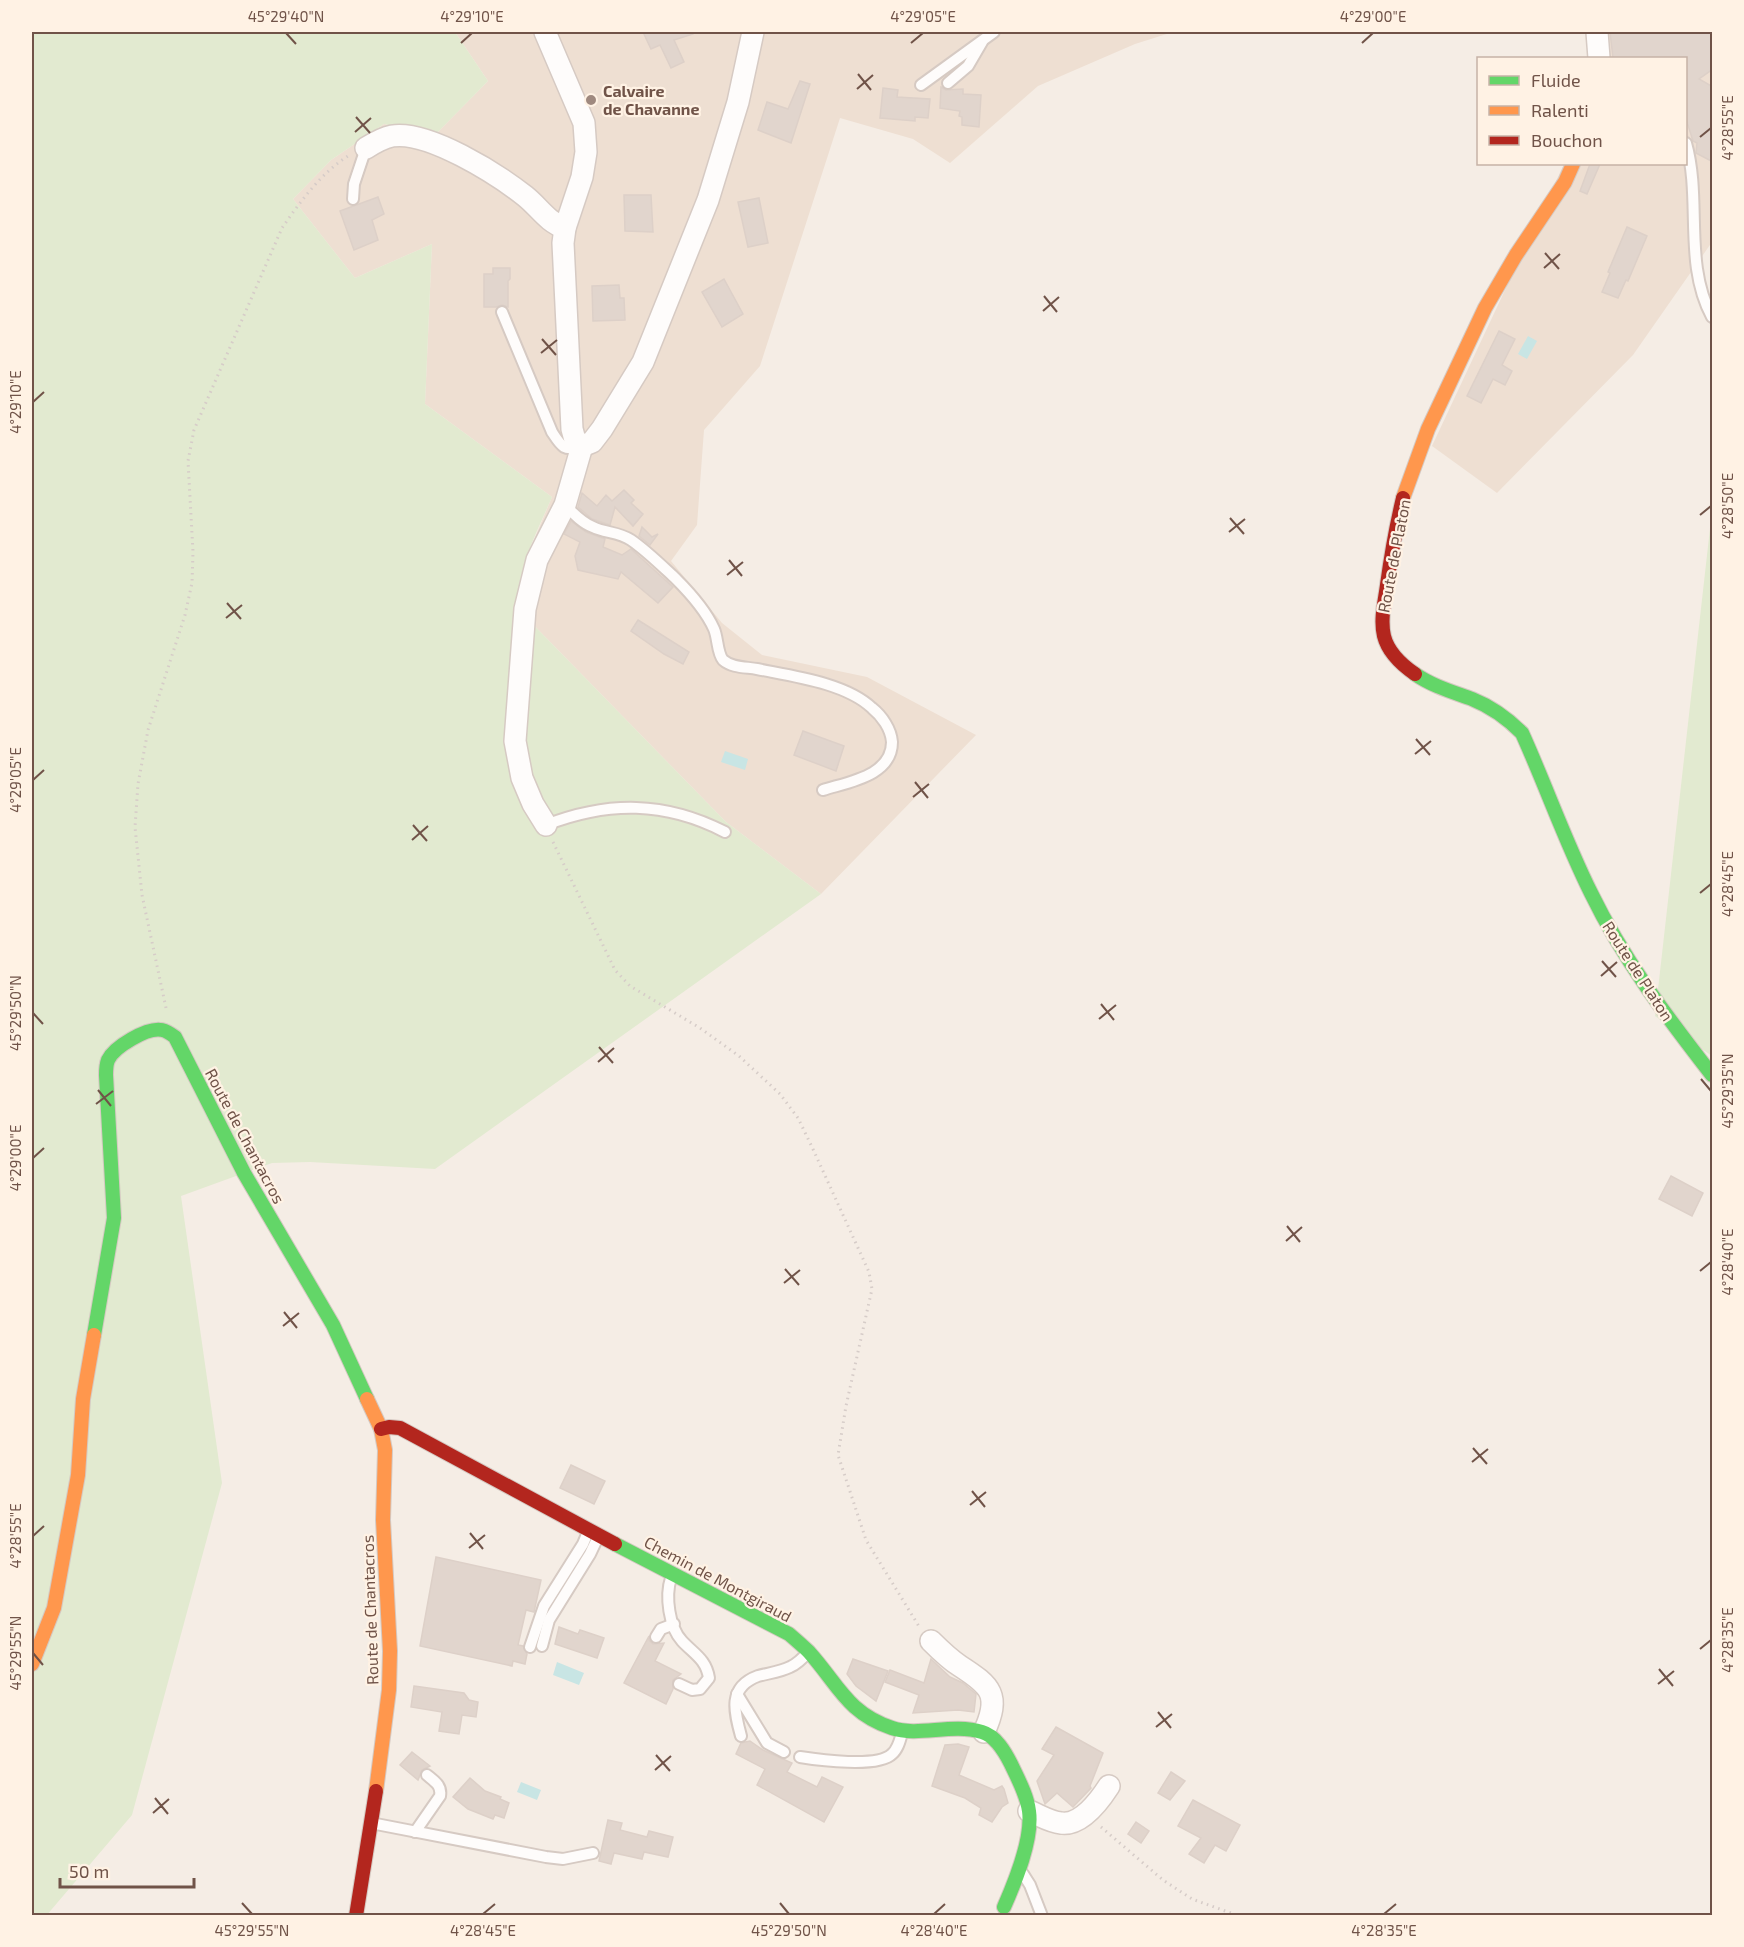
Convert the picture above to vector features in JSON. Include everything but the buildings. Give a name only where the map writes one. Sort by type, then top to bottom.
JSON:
[{"type":"street","points":[[545,32],[584,123],[586,152],[582,177],[565,228],[566,309],[572,429],[575,440],[582,446]]},
{"type":"street","points":[[582,446],[592,442],[602,429],[643,362],[708,200],[738,102],[753,32]]},
{"type":"street","points":[[1597,32],[1599,57]]},
{"type":"street","points":[[366,148],[378,140],[393,136],[425,140],[461,155],[505,180],[530,200],[544,216],[565,228]]},
{"type":"street","name":"Route de Platon","points":[[1573,165],[1565,182],[1489,300],[1433,417],[1412,471],[1399,523],[1389,568],[1382,622],[1383,636],[1399,662],[1413,675],[1498,711],[1513,722],[1522,733],[1577,864],[1600,912],[1633,970],[1713,1075]]},
{"type":"street","points":[[546,825],[533,804],[522,778],[515,741],[525,609],[537,560],[565,505],[582,446]]},
{"type":"street","points":[[32,1664],[54,1608],[78,1474],[83,1399],[114,1218],[106,1075],[108,1060],[114,1052],[130,1040],[163,1030]]},
{"type":"street","name":"Route de Chantacros","points":[[163,1030],[176,1037],[244,1173],[333,1325],[381,1430],[385,1450],[383,1520],[390,1651],[389,1690],[385,1732],[356,1916]]},
{"type":"street","name":"Chemin de Montgiraud","points":[[381,1430],[389,1427],[400,1428],[672,1575],[789,1634],[809,1652],[844,1698],[864,1714],[892,1728],[909,1731],[959,1726],[984,1732]]},
{"type":"street","points":[[931,1641],[987,1685],[992,1704],[990,1720],[984,1732],[994,1738],[1008,1758],[1020,1783],[1029,1811],[1029,1832],[1004,1911]]},
{"type":"street","points":[[1029,1811],[1061,1823],[1069,1822],[1087,1812],[1109,1786]]},
{"type":"lane","points":[[921,85],[994,32]]},
{"type":"lane","points":[[948,83],[968,66],[984,39]]},
{"type":"lane","points":[[353,199],[354,184],[366,148]]},
{"type":"lane","points":[[1687,149],[1691,171],[1696,266],[1701,291],[1713,317]]},
{"type":"lane","points":[[502,312],[552,432],[565,448],[572,450],[582,446]]},
{"type":"lane","points":[[565,505],[590,526],[622,535],[632,541],[678,580],[707,615],[715,630],[719,653],[723,660],[738,667],[840,689],[857,696],[884,720],[891,734],[892,745],[884,766],[823,790]]},
{"type":"lane","points":[[546,825],[603,808],[627,808],[682,814],[703,820],[725,832]]},
{"type":"lane","points":[[542,1646],[549,1620],[591,1554],[594,1532]]},
{"type":"lane","points":[[530,1647],[544,1606],[583,1544],[594,1532]]},
{"type":"lane","points":[[672,1575],[668,1590],[677,1635],[704,1662],[709,1678],[700,1689],[692,1690],[679,1684]]},
{"type":"lane","points":[[656,1637],[661,1629],[674,1624]]},
{"type":"lane","points":[[741,1736],[734,1703],[737,1695],[748,1682],[756,1677],[793,1666],[809,1652]]},
{"type":"lane","points":[[737,1695],[767,1743],[784,1752]]},
{"type":"lane","points":[[800,1757],[820,1761],[886,1759],[896,1750],[903,1730]]},
{"type":"lane","points":[[415,1832],[440,1796],[441,1790],[438,1785],[427,1775]]},
{"type":"lane","points":[[371,1823],[546,1857],[563,1859],[593,1852]]},
{"type":"lane","points":[[1018,1870],[1030,1885],[1042,1916]]},
{"type":"path","points":[[163,1030],[168,1017],[141,895],[135,827],[138,784],[148,729],[186,615],[192,584],[193,552],[188,461],[195,430],[282,228],[297,206],[336,164],[356,151],[366,148]]},
{"type":"path","points":[[546,825],[615,970],[630,986],[700,1028],[762,1076],[780,1094],[798,1118],[812,1147],[869,1272],[872,1289],[837,1455],[866,1540],[916,1624],[931,1641]]},
{"type":"path","points":[[1087,1812],[1163,1880],[1192,1899],[1239,1916]]},
{"type":"shaded area","points":[[455,32],[1173,32],[1135,44],[1038,86],[950,163],[913,139],[840,118],[760,366],[704,430],[697,525],[671,561],[722,623],[762,655],[867,677],[976,735],[821,894],[726,822],[517,608],[517,591],[527,556],[552,497],[425,404],[432,244],[355,278],[293,199],[331,160],[384,124],[435,135],[488,81]]},
{"type":"shaded area","points":[[1586,32],[1712,32],[1712,242],[1633,355],[1497,493],[1432,446],[1564,165],[1687,165],[1687,57],[1588,57]]},
{"type":"green space","points":[[32,32],[455,32],[488,81],[435,135],[384,124],[331,160],[293,199],[355,278],[432,244],[425,404],[552,497],[524,565],[517,608],[726,822],[821,894],[435,1169],[310,1162],[272,1163],[181,1196],[222,1483],[132,1815],[46,1916],[32,1915]]},
{"type":"green space","points":[[1712,511],[1712,1056],[1655,1016]]},
{"type":"water","points":[[1528,336],[1537,341],[1527,359],[1518,354]]},
{"type":"water","points":[[725,751],[748,759],[745,770],[721,762]]},
{"type":"water","points":[[557,1662],[584,1673],[579,1685],[553,1675]]},
{"type":"water","points":[[521,1782],[541,1790],[537,1800],[517,1792]]},
{"type":"traffic: fast","points":[[1415,674],[1435,685],[1486,706],[1505,718],[1522,733],[1573,854],[1617,941],[1647,987],[1712,1075]]},
{"type":"traffic: fast","points":[[94,1335],[114,1218],[107,1064],[111,1055],[132,1039],[148,1032],[162,1030],[175,1037],[244,1173],[333,1325],[367,1399]]},
{"type":"traffic: fast","points":[[615,1544],[789,1634],[809,1652],[844,1696],[877,1722],[892,1728],[913,1731],[970,1730],[987,1734],[996,1741],[1006,1754],[1019,1781],[1026,1799],[1030,1822],[1026,1847],[1004,1907]]},
{"type":"traffic: slow","points":[[1403,498],[1428,429],[1485,308],[1516,255],[1565,182],[1573,165]]},
{"type":"traffic: slow","points":[[32,1664],[54,1608],[78,1475],[83,1399],[94,1335]]},
{"type":"traffic: slow","points":[[367,1399],[381,1429],[385,1450],[383,1520],[390,1651],[389,1690],[376,1791]]},
{"type":"traffic: jam","points":[[1403,498],[1390,563],[1382,623],[1384,636],[1392,653],[1415,674]]},
{"type":"traffic: jam","points":[[381,1429],[400,1428],[615,1544]]},
{"type":"traffic: jam","points":[[356,1916],[376,1791]]},
{"type":"place","name":"Calvaire de Chavanne","points":[[591,100]]}]
